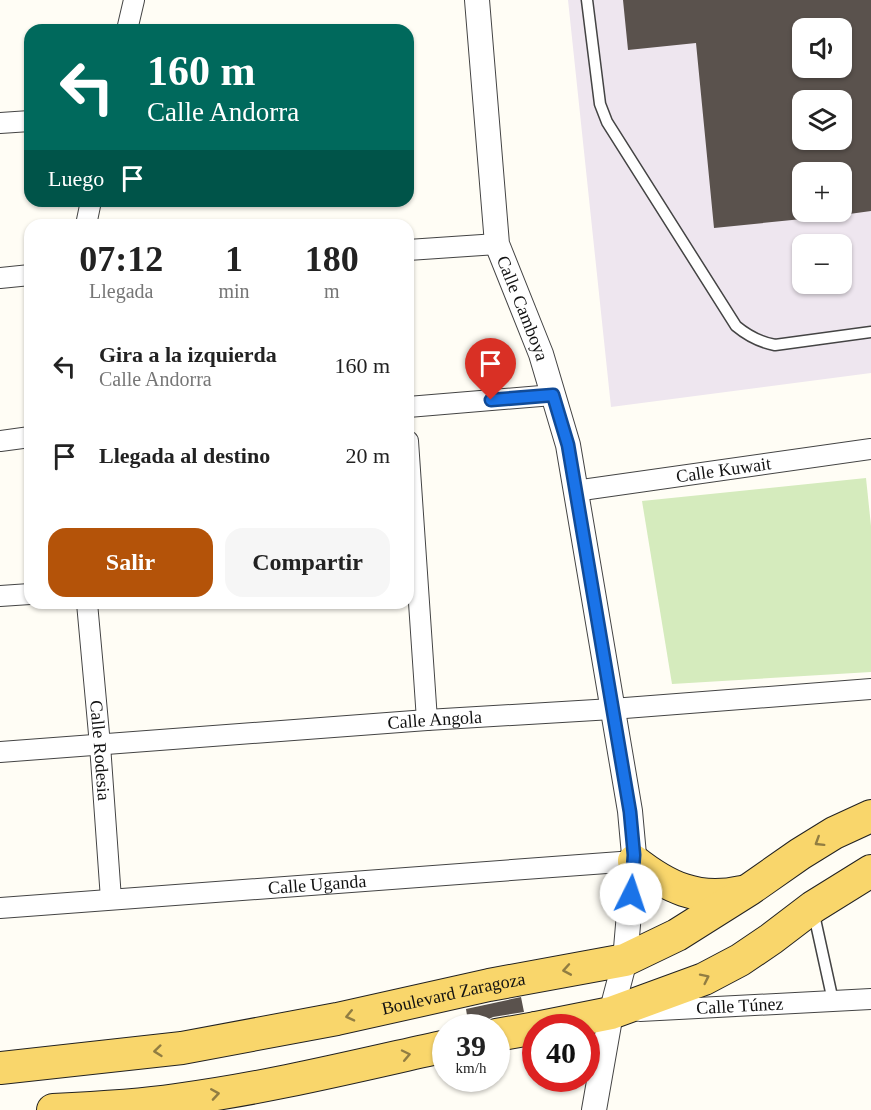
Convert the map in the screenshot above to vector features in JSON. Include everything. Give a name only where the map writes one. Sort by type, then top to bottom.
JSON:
[{"type":"main road","name":"Boulevard Zaragoza","points":[[0,1068],[182,1048],[337,1019],[489,985],[625,960],[677,935],[834,833],[871,816]]},
{"type":"main road","points":[[633,861],[673,887],[700,895],[727,895],[750,889]]},
{"type":"main road","points":[[600,1015],[704,979],[748,955],[813,907],[871,871]]},
{"type":"main road","points":[[53,1110],[115,1108],[238,1090],[432,1049]]},
{"type":"street","points":[[129,24],[134,0]]},
{"type":"street","name":"Calle Camboya","points":[[477,0],[497,244],[541,354],[568,445],[630,812],[633,861],[625,960],[611,1013],[594,1110]]},
{"type":"street","points":[[0,123],[24,121]]},
{"type":"street","points":[[414,250],[497,244]]},
{"type":"street","points":[[0,278],[24,276]]},
{"type":"street","points":[[414,407],[553,395]]},
{"type":"street","points":[[0,441],[24,438]]},
{"type":"street","name":"Calle Kuwait","points":[[575,491],[871,449]]},
{"type":"street","points":[[414,582],[428,720]]},
{"type":"street","points":[[0,596],[24,594]]},
{"type":"street","name":"Calle Rodesia","points":[[88,609],[111,899]]},
{"type":"street","name":"Calle Angola","points":[[0,752],[428,720],[612,710],[871,688]]},
{"type":"street","name":"Calle Uganda","points":[[0,908],[633,861]]},
{"type":"street","name":"Calle Túnez","points":[[611,1013],[871,999]]},
{"type":"lane","points":[[587,0],[600,104],[607,122],[736,326],[748,336],[762,343],[775,345],[871,332]]},
{"type":"lane","points":[[813,907],[833,1001]]},
{"type":"shaded area","points":[[568,0],[871,0],[871,373],[611,407]]},
{"type":"green space","points":[[866,478],[871,526],[871,672],[672,684],[642,501]]},
{"type":"building","points":[[623,0],[871,0],[871,211],[852,214],[852,162],[792,162],[792,220],[714,228],[696,43],[628,50]]},
{"type":"building","points":[[521,997],[524,1012],[467,1014],[466,1009]]},
{"type":"route","points":[[491,400],[553,395],[568,445],[630,812],[634,855],[631,894]]}]
